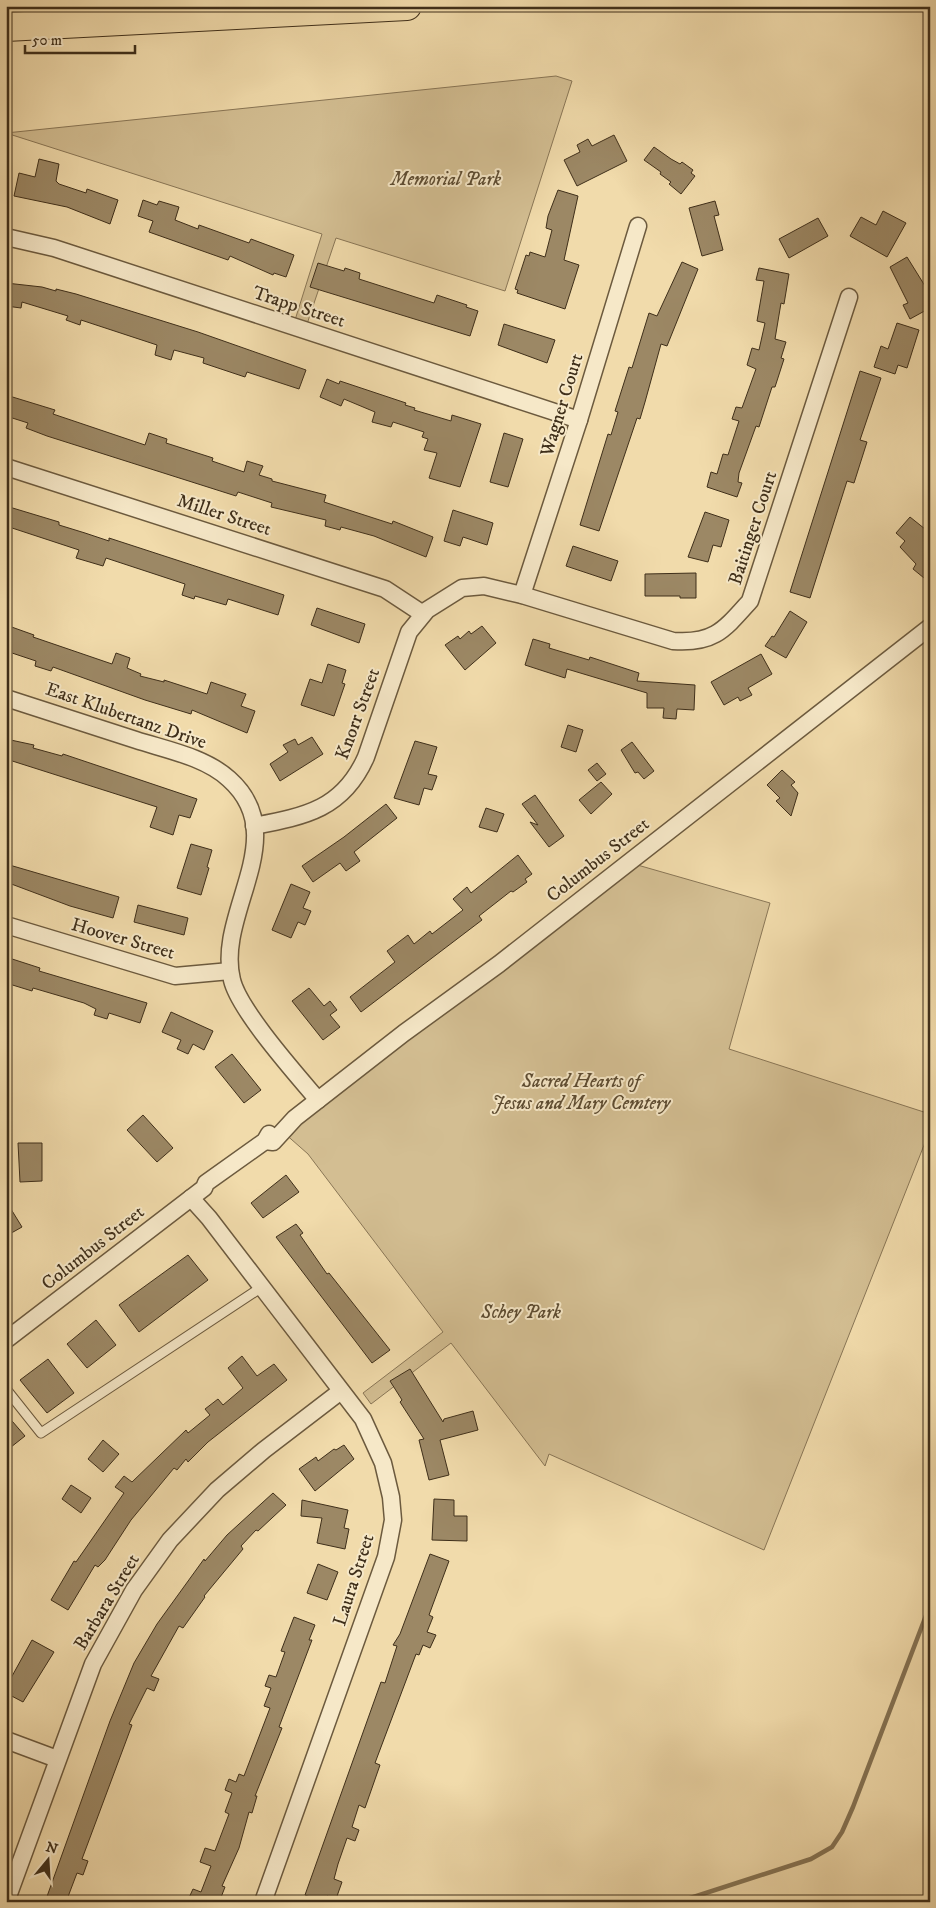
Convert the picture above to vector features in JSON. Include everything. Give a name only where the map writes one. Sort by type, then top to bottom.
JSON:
[{"type":"highway","points":[[6,27],[407,6]]},
{"type":"highway","points":[[6,38],[64,34],[160,18]]},
{"type":"street","name":"Wagner Court","points":[[522,595],[579,420],[638,226]]},
{"type":"street","name":"Trapp Street","points":[[6,237],[54,248],[579,420]]},
{"type":"street","name":"Baitinger Court","points":[[423,614],[462,588],[484,586],[522,595],[673,641],[695,642],[714,636],[731,623],[750,601],[849,297]]},
{"type":"street","name":"Miller Street","points":[[6,467],[362,580],[385,589],[423,614]]},
{"type":"street","name":"Knorr Street","points":[[254,826],[302,817],[343,792],[358,775],[409,632],[423,614]]},
{"type":"street","name":"Columbus Street","points":[[6,1340],[204,1188],[206,1183],[234,1162],[240,1161],[265,1141],[273,1142],[290,1126],[290,1122],[318,1100],[499,964],[930,627]]},
{"type":"street","name":"East Klubertanz Drive","points":[[6,698],[182,754],[213,768],[230,780],[244,797],[252,815],[256,833],[251,867],[229,948],[232,982],[247,1010],[318,1100]]},
{"type":"street","name":"Hoover Street","points":[[6,925],[175,976],[230,971]]},
{"type":"street","name":"Laura Street","points":[[191,1198],[209,1218],[363,1419],[383,1463],[393,1520],[386,1557],[263,1902]]},
{"type":"street","name":"Barbara Street","points":[[6,1902],[57,1759],[101,1646],[154,1561],[192,1515],[217,1490],[264,1450],[341,1391]]},
{"type":"street","points":[[6,1740],[57,1759]]},
{"type":"lane","points":[[6,1389],[41,1433],[262,1287]]},
{"type":"green space","name":"Memorial Park","points":[[556,76],[572,81],[505,291],[336,238],[307,324],[295,320],[322,234],[6,133]]},
{"type":"green space","name":"Sacred Hearts of Jesus and Mary Cemtery","points":[[627,862],[770,903],[729,1049],[930,1114],[930,1130],[764,1550],[549,1454],[545,1466],[451,1343],[371,1404],[363,1393],[443,1332],[308,1154],[283,1132]]},
{"type":"building","points":[[614,135],[627,161],[577,186],[564,160],[580,152],[577,145],[588,139],[592,146]]},
{"type":"building","points":[[654,147],[671,159],[680,164],[682,162],[693,170],[691,173],[695,176],[681,194],[669,184],[671,182],[660,174],[661,172],[644,160]]},
{"type":"building","points":[[39,159],[59,164],[56,181],[59,184],[86,193],[87,189],[118,200],[110,224],[67,207],[14,196],[19,173],[35,177]]},
{"type":"building","points":[[558,190],[578,196],[564,260],[579,265],[565,309],[517,293],[518,290],[515,289],[526,255],[529,256],[530,252],[545,257],[552,230],[546,228],[548,216]]},
{"type":"building","points":[[143,200],[157,205],[159,201],[179,207],[175,220],[198,229],[199,225],[249,243],[251,239],[294,255],[286,277],[274,273],[273,275],[230,256],[228,260],[149,232],[153,221],[138,216]]},
{"type":"building","points":[[715,201],[719,215],[714,216],[723,250],[702,256],[689,208]]},
{"type":"building","points":[[883,211],[906,223],[887,257],[850,236],[861,217],[876,225]]},
{"type":"building","points":[[818,218],[828,236],[789,258],[779,239]]},
{"type":"building","points":[[907,257],[930,294],[930,308],[910,319],[903,305],[908,303],[890,267]]},
{"type":"building","points":[[682,262],[698,269],[667,346],[661,344],[640,419],[637,418],[599,531],[580,525],[608,434],[611,435],[618,412],[615,411],[629,367],[632,368],[649,313],[657,316]]},
{"type":"building","points":[[318,263],[344,271],[345,268],[360,273],[359,279],[434,303],[437,295],[467,305],[466,307],[478,311],[470,336],[310,287]]},
{"type":"building","points":[[759,268],[789,274],[784,304],[781,303],[775,339],[786,342],[781,358],[784,359],[775,387],[772,387],[759,427],[756,426],[739,473],[738,482],[742,483],[737,497],[707,487],[711,472],[717,474],[723,454],[728,455],[739,421],[732,419],[736,407],[742,408],[756,369],[747,365],[752,348],[759,350],[765,323],[757,321],[764,281],[756,280]]},
{"type":"building","points":[[6,283],[42,287],[56,291],[56,289],[76,294],[198,332],[306,370],[299,389],[247,372],[245,377],[203,363],[204,358],[174,350],[171,360],[155,355],[157,345],[81,320],[80,325],[66,320],[68,316],[22,302],[21,308],[6,306]]},
{"type":"building","points":[[897,323],[919,330],[907,368],[898,365],[895,374],[874,367],[881,346],[888,349]]},
{"type":"building","points":[[504,324],[555,340],[547,363],[498,345]]},
{"type":"building","points":[[860,371],[881,378],[860,440],[867,442],[854,483],[847,481],[810,598],[790,592]]},
{"type":"building","points":[[327,379],[339,384],[340,381],[406,403],[405,405],[415,408],[414,410],[451,421],[452,415],[481,424],[460,487],[429,478],[437,453],[424,450],[428,439],[422,437],[424,432],[393,422],[391,427],[372,422],[375,412],[344,399],[341,406],[320,397]]},
{"type":"building","points":[[6,395],[55,410],[53,414],[145,445],[149,433],[167,439],[166,443],[213,458],[212,461],[244,472],[247,461],[263,466],[259,475],[272,479],[272,481],[326,495],[324,502],[392,524],[393,521],[433,537],[426,557],[374,536],[341,527],[340,530],[325,526],[326,520],[271,507],[272,503],[238,492],[236,496],[26,428],[28,423],[6,416]]},
{"type":"building","points":[[504,433],[523,439],[508,487],[490,482]]},
{"type":"building","points":[[6,506],[59,522],[59,525],[109,541],[109,538],[284,595],[278,615],[228,599],[226,605],[195,596],[194,599],[182,595],[185,584],[106,558],[103,566],[76,558],[79,550],[6,526]]},
{"type":"building","points":[[453,510],[493,523],[487,545],[463,537],[460,546],[444,541]]},
{"type":"building","points":[[705,512],[729,520],[721,547],[713,545],[708,562],[688,557]]},
{"type":"building","points":[[910,517],[930,533],[930,572],[924,578],[913,569],[916,564],[900,547],[905,541],[896,533]]},
{"type":"building","points":[[573,546],[618,561],[611,581],[566,566]]},
{"type":"building","points":[[696,573],[696,598],[645,596],[645,574]]},
{"type":"building","points":[[317,608],[365,624],[359,643],[311,625]]},
{"type":"building","points":[[790,611],[807,622],[786,658],[765,646],[772,636],[774,637]]},
{"type":"building","points":[[6,625],[34,635],[33,637],[112,664],[116,653],[130,658],[127,668],[141,674],[140,676],[164,682],[164,680],[207,694],[211,682],[246,694],[241,706],[255,711],[247,733],[192,710],[191,714],[145,700],[53,667],[51,671],[35,666],[36,661],[6,651]]},
{"type":"building","points":[[482,626],[496,643],[465,670],[445,645],[458,636],[460,639],[469,631],[471,634]]},
{"type":"building","points":[[533,639],[550,644],[549,648],[589,660],[590,657],[639,673],[637,681],[695,685],[694,710],[677,709],[676,719],[663,718],[664,708],[647,708],[647,693],[567,669],[565,678],[525,665]]},
{"type":"building","points":[[761,654],[772,674],[748,688],[752,695],[740,701],[738,697],[724,705],[711,682]]},
{"type":"building","points":[[328,664],[346,670],[342,683],[345,684],[334,716],[301,705],[310,679],[322,683]]},
{"type":"building","points":[[568,725],[583,730],[576,752],[561,747]]},
{"type":"building","points":[[312,737],[323,754],[280,781],[270,764],[288,752],[283,745],[295,739],[298,745]]},
{"type":"building","points":[[6,739],[34,745],[33,748],[62,756],[63,754],[197,799],[190,818],[179,815],[173,835],[150,827],[157,807],[6,759]]},
{"type":"building","points":[[415,741],[437,747],[428,774],[437,776],[432,790],[424,788],[419,805],[394,798]]},
{"type":"building","points":[[632,742],[654,771],[644,779],[638,772],[635,773],[621,750]]},
{"type":"building","points":[[597,763],[606,774],[597,781],[588,770]]},
{"type":"building","points":[[782,770],[795,782],[791,785],[798,793],[791,816],[776,801],[780,798],[767,785]]},
{"type":"building","points":[[601,782],[612,794],[591,814],[579,800]]},
{"type":"building","points":[[535,795],[564,836],[549,847],[530,822],[538,825],[522,804]]},
{"type":"building","points":[[386,804],[397,818],[354,852],[360,861],[346,871],[340,863],[313,882],[302,866],[344,837]]},
{"type":"building","points":[[486,808],[504,814],[497,832],[479,827]]},
{"type":"building","points":[[191,844],[212,850],[201,895],[177,888]]},
{"type":"building","points":[[518,855],[532,874],[525,879],[527,882],[513,892],[511,891],[479,916],[482,920],[361,1012],[350,997],[395,962],[387,951],[408,935],[414,944],[430,931],[432,934],[463,910],[453,899],[467,887],[471,893]]},
{"type":"building","points":[[6,864],[119,897],[113,918],[70,906],[6,882]]},
{"type":"building","points":[[291,884],[310,892],[303,908],[311,911],[305,925],[298,922],[291,938],[272,930]]},
{"type":"building","points":[[138,905],[188,918],[184,935],[134,922]]},
{"type":"building","points":[[6,957],[40,968],[39,971],[147,1003],[140,1023],[109,1013],[107,1019],[94,1015],[96,1009],[84,1003],[33,988],[32,991],[6,983]]},
{"type":"building","points":[[309,988],[324,1006],[330,1001],[337,1010],[330,1015],[340,1027],[323,1040],[292,1001]]},
{"type":"building","points":[[171,1012],[213,1031],[204,1050],[193,1044],[188,1054],[177,1049],[181,1040],[162,1032]]},
{"type":"building","points":[[232,1054],[261,1090],[244,1103],[215,1067]]},
{"type":"building","points":[[143,1115],[173,1148],[157,1162],[127,1130]]},
{"type":"building","points":[[18,1143],[42,1143],[42,1181],[20,1182]]},
{"type":"building","points":[[286,1175],[299,1192],[263,1218],[251,1203]]},
{"type":"building","points":[[6,1201],[22,1227],[6,1236]]},
{"type":"building","points":[[296,1224],[303,1233],[300,1235],[327,1274],[329,1273],[390,1350],[372,1363],[276,1237]]},
{"type":"building","points":[[188,1255],[208,1280],[139,1332],[119,1305]]},
{"type":"building","points":[[96,1320],[116,1345],[87,1368],[67,1344]]},
{"type":"building","points":[[242,1356],[257,1376],[274,1364],[287,1380],[208,1442],[188,1462],[186,1459],[177,1470],[174,1468],[131,1520],[105,1560],[98,1567],[95,1565],[68,1610],[51,1600],[74,1561],[76,1562],[124,1493],[115,1487],[124,1476],[132,1482],[186,1430],[188,1433],[210,1415],[205,1409],[218,1399],[223,1405],[243,1388],[228,1368]]},
{"type":"building","points":[[48,1359],[74,1393],[47,1413],[20,1380]]},
{"type":"building","points":[[410,1369],[443,1422],[444,1419],[473,1411],[478,1430],[440,1440],[449,1475],[429,1480],[419,1440],[424,1439],[400,1402],[402,1400],[390,1381]]},
{"type":"building","points":[[6,1414],[25,1436],[6,1451]]},
{"type":"building","points":[[103,1440],[119,1454],[103,1472],[88,1459]]},
{"type":"building","points":[[344,1445],[354,1459],[315,1491],[299,1469],[316,1457],[318,1461],[334,1449],[336,1450]]},
{"type":"building","points":[[71,1485],[91,1498],[81,1513],[62,1499]]},
{"type":"building","points":[[273,1493],[286,1505],[258,1531],[256,1530],[241,1546],[243,1549],[204,1596],[183,1628],[179,1626],[151,1676],[159,1679],[154,1691],[147,1688],[129,1724],[132,1725],[82,1859],[88,1861],[83,1875],[77,1873],[66,1902],[45,1902],[110,1721],[134,1663],[157,1624],[204,1559],[205,1561],[227,1535]]},
{"type":"building","points":[[434,1499],[454,1500],[454,1516],[467,1516],[467,1541],[432,1540]]},
{"type":"building","points":[[302,1500],[348,1510],[344,1528],[349,1529],[345,1549],[317,1543],[322,1518],[301,1516]]},
{"type":"building","points":[[430,1554],[449,1561],[429,1615],[433,1617],[427,1632],[436,1635],[430,1648],[423,1645],[419,1655],[416,1654],[375,1763],[380,1765],[365,1808],[359,1805],[352,1827],[359,1830],[355,1841],[347,1838],[338,1864],[334,1879],[342,1882],[336,1899],[327,1896],[323,1902],[305,1895],[381,1682],[385,1683],[397,1646],[393,1645],[400,1634]]},
{"type":"building","points":[[318,1564],[338,1572],[327,1600],[307,1593]]},
{"type":"building","points":[[294,1617],[315,1625],[309,1640],[312,1640],[279,1727],[282,1728],[255,1796],[257,1796],[252,1813],[249,1812],[239,1848],[222,1886],[225,1887],[220,1900],[224,1902],[187,1902],[193,1889],[201,1892],[211,1866],[200,1862],[205,1848],[215,1851],[229,1814],[225,1812],[232,1793],[225,1790],[229,1779],[236,1782],[239,1774],[244,1776],[270,1708],[264,1706],[271,1688],[265,1686],[269,1675],[276,1677],[285,1652],[281,1651]]},
{"type":"building","points":[[32,1640],[54,1652],[23,1702],[6,1693],[6,1687]]},
{"type":"waterway","points":[[678,1902],[811,1859],[832,1847],[842,1832],[853,1807],[930,1605]]},
{"type":"park label","name":"Schey Park","points":[[521,1312]]}]
